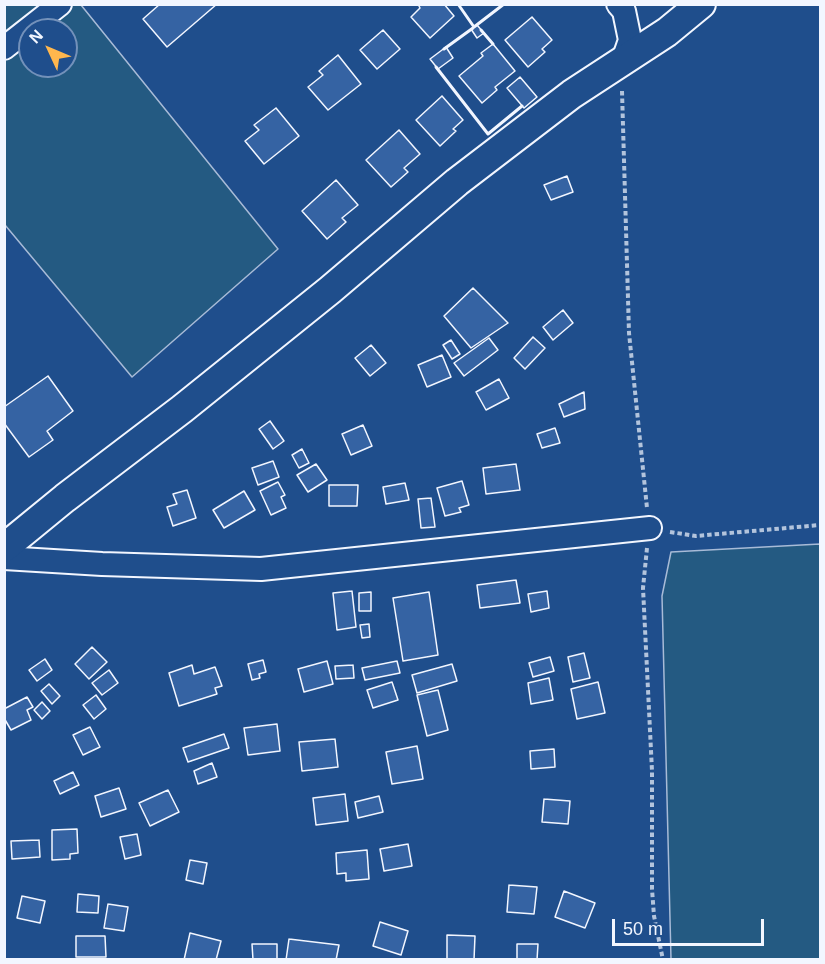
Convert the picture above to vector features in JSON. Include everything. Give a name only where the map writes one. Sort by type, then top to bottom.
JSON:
[{"type":"main road","points":[[4,548],[330,290],[457,182],[572,94],[667,32],[701,4]]},
{"type":"street","points":[[4,48],[60,4]]},
{"type":"street","points":[[618,4],[624,11],[630,40],[622,63]]},
{"type":"street","points":[[4,558],[102,564],[261,568],[650,528]]},
{"type":"path","points":[[622,63],[622,152],[629,333],[650,528],[643,588],[652,771],[652,890],[654,916],[663,960]]},
{"type":"path","points":[[650,528],[696,536],[820,525]]},
{"type":"shaded area","points":[[4,5],[81,5],[278,249],[132,377],[5,225]]},
{"type":"shaded area","points":[[820,544],[820,959],[671,959],[662,596],[671,552]]},
{"type":"building","points":[[160,4],[217,4],[167,47],[143,19]]},
{"type":"building","points":[[418,4],[444,4],[454,16],[430,38],[411,17],[420,8]]},
{"type":"building","points":[[532,17],[552,40],[542,49],[545,52],[528,67],[505,40]]},
{"type":"building","points":[[477,25],[484,33],[477,38],[471,29]]},
{"type":"building","points":[[383,30],[400,49],[377,69],[360,50]]},
{"type":"building","points":[[493,44],[515,71],[495,87],[497,90],[482,103],[459,76],[483,56],[481,53]]},
{"type":"building","points":[[446,47],[453,58],[438,69],[430,59]]},
{"type":"building","points":[[338,55],[361,84],[328,110],[308,87],[323,75],[319,71]]},
{"type":"building","points":[[520,77],[537,97],[524,108],[507,88]]},
{"type":"building","points":[[442,96],[463,120],[453,129],[456,131],[440,146],[416,120]]},
{"type":"building","points":[[276,108],[299,136],[264,164],[245,141],[259,130],[254,125]]},
{"type":"building","points":[[399,130],[420,154],[404,168],[408,172],[391,187],[366,160]]},
{"type":"building","points":[[567,176],[573,192],[551,200],[544,185]]},
{"type":"building","points":[[336,180],[358,205],[342,218],[346,222],[327,239],[302,211]]},
{"type":"building","points":[[473,288],[508,323],[471,348],[444,316]]},
{"type":"building","points":[[563,310],[573,323],[553,340],[543,327]]},
{"type":"building","points":[[533,337],[545,348],[525,369],[514,358]]},
{"type":"building","points":[[489,338],[498,350],[464,376],[454,363]]},
{"type":"building","points":[[451,340],[460,354],[452,359],[443,345]]},
{"type":"building","points":[[371,345],[386,363],[370,376],[355,358]]},
{"type":"building","points":[[442,355],[451,377],[427,387],[418,365]]},
{"type":"building","points":[[48,376],[73,411],[47,431],[53,440],[29,457],[4,423],[4,407]]},
{"type":"building","points":[[499,379],[509,398],[486,410],[476,392]]},
{"type":"building","points":[[584,392],[585,409],[564,417],[559,404]]},
{"type":"building","points":[[270,421],[284,441],[273,449],[259,429]]},
{"type":"building","points":[[363,425],[372,446],[351,455],[342,434]]},
{"type":"building","points":[[555,428],[560,443],[542,448],[537,434]]},
{"type":"building","points":[[302,449],[309,463],[299,468],[292,455]]},
{"type":"building","points":[[273,461],[279,477],[258,485],[252,468]]},
{"type":"building","points":[[316,464],[327,480],[308,492],[297,475]]},
{"type":"building","points":[[516,464],[520,490],[486,494],[483,468]]},
{"type":"building","points":[[462,481],[469,505],[459,508],[461,512],[445,516],[437,488]]},
{"type":"building","points":[[278,482],[285,495],[281,497],[286,508],[271,515],[260,491]]},
{"type":"building","points":[[405,483],[409,500],[386,504],[383,487]]},
{"type":"building","points":[[329,485],[358,485],[357,506],[329,506]]},
{"type":"building","points":[[187,490],[196,518],[173,526],[167,507],[177,504],[173,494]]},
{"type":"building","points":[[244,491],[255,510],[224,528],[213,510]]},
{"type":"building","points":[[431,498],[435,527],[421,528],[418,499]]},
{"type":"building","points":[[516,580],[520,603],[480,608],[477,585]]},
{"type":"building","points":[[352,591],[356,627],[337,630],[333,593]]},
{"type":"building","points":[[547,591],[549,608],[531,612],[528,594]]},
{"type":"building","points":[[371,592],[371,611],[359,611],[359,593]]},
{"type":"building","points":[[429,592],[438,655],[403,661],[393,598]]},
{"type":"building","points":[[369,624],[370,637],[362,638],[360,625]]},
{"type":"building","points":[[92,647],[107,662],[89,679],[75,664]]},
{"type":"building","points":[[584,653],[590,678],[573,682],[568,657]]},
{"type":"building","points":[[550,657],[554,671],[533,677],[529,663]]},
{"type":"building","points":[[45,659],[52,670],[37,681],[29,670]]},
{"type":"building","points":[[263,660],[266,672],[259,674],[260,678],[252,680],[248,664]]},
{"type":"building","points":[[327,661],[333,684],[304,692],[298,669]]},
{"type":"building","points":[[397,661],[400,673],[365,680],[362,668]]},
{"type":"building","points":[[452,664],[457,681],[417,693],[412,675]]},
{"type":"building","points":[[192,665],[194,674],[215,667],[222,686],[215,688],[217,694],[179,706],[169,673]]},
{"type":"building","points":[[353,665],[354,678],[336,679],[335,666]]},
{"type":"building","points":[[109,670],[118,683],[102,695],[92,683]]},
{"type":"building","points":[[549,678],[553,700],[531,704],[528,683]]},
{"type":"building","points":[[392,682],[398,700],[373,708],[367,690]]},
{"type":"building","points":[[598,682],[605,713],[577,719],[571,689]]},
{"type":"building","points":[[49,684],[60,696],[52,704],[41,691]]},
{"type":"building","points":[[438,690],[448,730],[427,736],[417,695]]},
{"type":"building","points":[[96,695],[106,709],[94,719],[83,705]]},
{"type":"building","points":[[27,697],[33,707],[27,710],[31,720],[11,730],[4,718],[4,709]]},
{"type":"building","points":[[42,702],[50,711],[42,719],[34,710]]},
{"type":"building","points":[[277,724],[280,751],[248,755],[244,728]]},
{"type":"building","points":[[90,727],[100,747],[83,755],[73,735]]},
{"type":"building","points":[[224,734],[229,748],[188,762],[183,748]]},
{"type":"building","points":[[335,739],[338,767],[302,771],[299,742]]},
{"type":"building","points":[[417,746],[423,779],[392,784],[386,752]]},
{"type":"building","points":[[554,749],[555,767],[531,769],[530,751]]},
{"type":"building","points":[[212,763],[217,777],[198,784],[194,771]]},
{"type":"building","points":[[73,772],[79,785],[60,794],[54,781]]},
{"type":"building","points":[[119,788],[126,809],[101,817],[95,796]]},
{"type":"building","points":[[168,790],[179,812],[150,826],[139,803]]},
{"type":"building","points":[[345,794],[348,821],[316,825],[313,798]]},
{"type":"building","points":[[379,796],[383,812],[358,818],[355,802]]},
{"type":"building","points":[[544,799],[570,801],[568,824],[542,822]]},
{"type":"building","points":[[77,829],[78,853],[70,854],[70,859],[52,860],[52,830]]},
{"type":"building","points":[[137,834],[141,855],[125,859],[120,837]]},
{"type":"building","points":[[39,840],[40,857],[12,859],[11,841]]},
{"type":"building","points":[[408,844],[412,866],[384,871],[380,849]]},
{"type":"building","points":[[367,850],[369,879],[346,881],[346,873],[337,874],[336,853]]},
{"type":"building","points":[[190,860],[207,863],[203,884],[186,880]]},
{"type":"building","points":[[509,885],[537,887],[534,914],[507,912]]},
{"type":"building","points":[[564,891],[595,903],[585,928],[555,917]]},
{"type":"building","points":[[78,894],[99,896],[98,913],[77,912]]},
{"type":"building","points":[[22,896],[45,901],[40,923],[17,918]]},
{"type":"building","points":[[108,904],[128,907],[124,931],[104,928]]},
{"type":"building","points":[[380,922],[408,931],[401,955],[373,946]]},
{"type":"building","points":[[190,933],[221,941],[216,960],[184,960]]},
{"type":"building","points":[[447,935],[475,936],[474,960],[447,960]]},
{"type":"building","points":[[76,936],[105,936],[106,957],[76,957]]},
{"type":"building","points":[[289,939],[339,945],[336,960],[286,960]]},
{"type":"building","points":[[252,944],[277,944],[277,960],[253,960]]},
{"type":"building","points":[[517,944],[538,944],[537,960],[517,960]]},
{"type":"wall","points":[[458,4],[474,27],[504,4]]},
{"type":"wall","points":[[444,49],[473,28]]},
{"type":"wall","points":[[481,30],[493,44]]},
{"type":"wall","points":[[436,67],[488,134],[522,106]]}]
